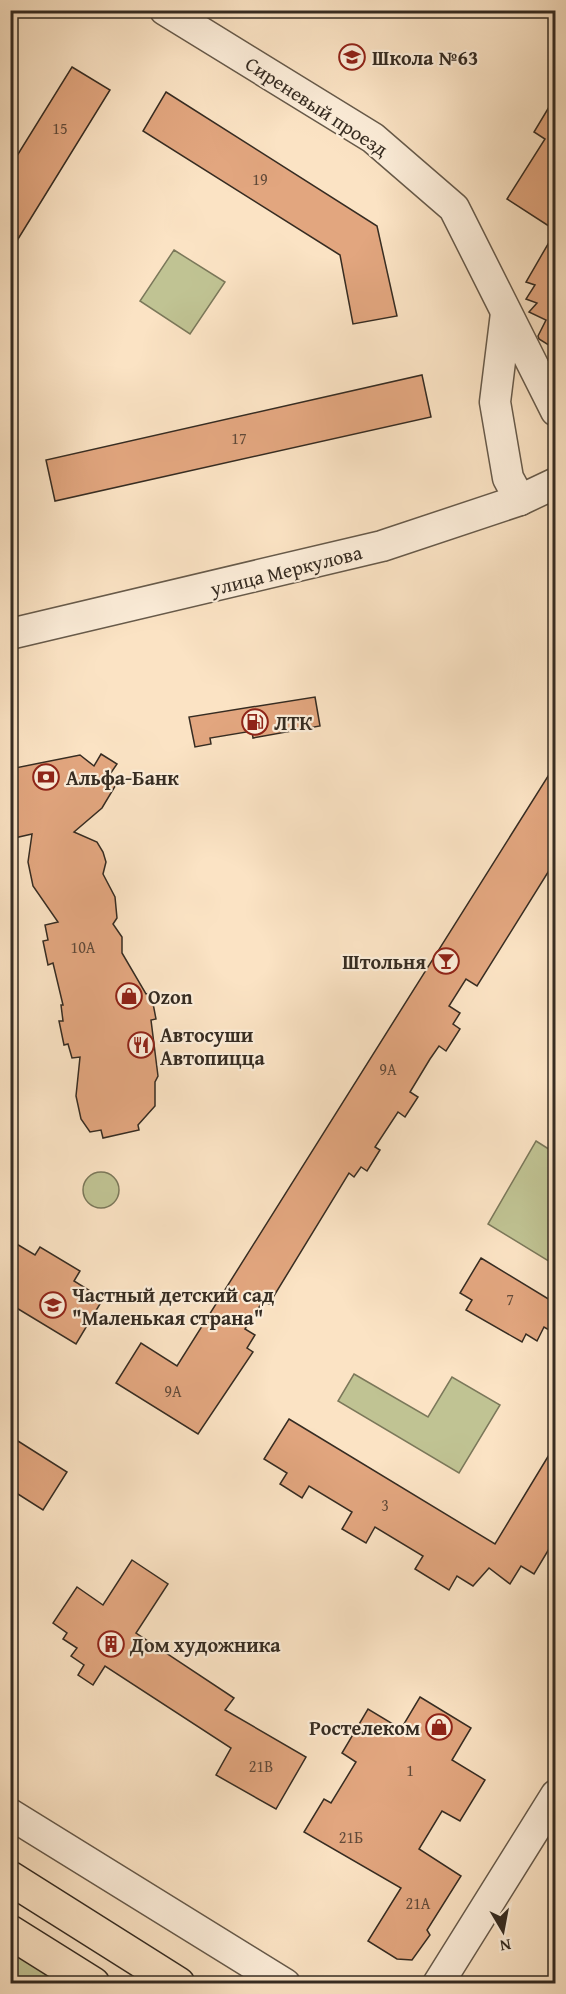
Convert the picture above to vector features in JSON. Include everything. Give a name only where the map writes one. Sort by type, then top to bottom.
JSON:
[{"type":"main road","points":[[10,1878],[178,1983]]},
{"type":"main road","points":[[10,1932],[93,1983]]},
{"type":"street","name":"Сиреневый проезд","points":[[165,10],[374,138],[453,208],[555,411]]},
{"type":"street","points":[[506,313],[495,402],[508,478],[520,500]]},
{"type":"street","name":"улица Меркулова","points":[[10,634],[382,546],[520,500],[555,483]]},
{"type":"street","points":[[438,1983],[555,1795]]},
{"type":"street","points":[[10,1814],[285,1983]]},
{"type":"green space","points":[[174,250],[225,282],[190,334],[140,301]]},
{"type":"green space","points":[[536,1141],[555,1153],[555,1265],[488,1224]]},
{"type":"green space","points":[[101,1172],[114,1177],[119,1190],[114,1203],[101,1208],[88,1203],[83,1190],[88,1177]]},
{"type":"green space","points":[[354,1374],[428,1417],[452,1377],[500,1405],[459,1473],[338,1401]]},
{"type":"green space","points":[[11,1949],[65,1983],[11,1983]]},
{"type":"building","points":[[72,67],[110,90],[10,252],[10,167]]},
{"type":"building","points":[[166,92],[377,226],[397,316],[353,324],[340,255],[143,131]]},
{"type":"building","points":[[555,97],[555,230],[507,199],[545,139],[534,132]]},
{"type":"building","points":[[555,232],[555,349],[539,339],[538,336],[546,320],[529,312],[537,303],[526,299],[535,285],[526,282]]},
{"type":"building","points":[[422,375],[431,417],[55,501],[46,460]]},
{"type":"building","name":"ЛТК","points":[[315,697],[320,726],[253,738],[252,731],[210,738],[211,744],[195,747],[189,717]]},
{"type":"building","points":[[101,754],[117,764],[108,777],[117,783],[102,808],[74,832],[97,842],[103,852],[106,862],[103,874],[115,897],[117,918],[113,924],[122,937],[122,953],[146,994],[151,993],[156,1019],[151,1020],[158,1076],[155,1082],[155,1106],[138,1125],[139,1130],[103,1138],[101,1130],[90,1132],[81,1119],[76,1096],[80,1057],[72,1058],[68,1044],[64,1045],[59,1021],[63,1021],[61,1005],[63,1005],[53,963],[48,965],[43,941],[48,940],[45,925],[58,922],[33,886],[28,862],[32,834],[10,839],[10,769],[80,755],[94,766]]},
{"type":"building","points":[[555,765],[555,861],[477,986],[466,979],[449,1006],[460,1013],[453,1024],[460,1029],[446,1051],[439,1046],[430,1059],[410,1092],[418,1097],[405,1117],[398,1112],[375,1147],[380,1150],[367,1171],[361,1167],[354,1177],[349,1173],[269,1304],[263,1301],[245,1329],[255,1335],[247,1348],[253,1352],[198,1434],[116,1383],[141,1343],[177,1366]]},
{"type":"building","points":[[10,1240],[35,1255],[40,1247],[80,1271],[74,1281],[103,1299],[76,1344],[10,1304]]},
{"type":"building","points":[[481,1258],[555,1303],[555,1319],[549,1330],[544,1327],[537,1341],[526,1334],[522,1342],[466,1310],[472,1300],[460,1293]]},
{"type":"building","points":[[289,1419],[495,1544],[555,1445],[555,1539],[534,1574],[521,1566],[510,1584],[489,1568],[473,1586],[457,1576],[449,1590],[415,1569],[423,1556],[375,1527],[366,1543],[342,1529],[352,1512],[309,1486],[302,1498],[280,1484],[287,1473],[264,1459]]},
{"type":"building","points":[[10,1436],[67,1472],[43,1510],[10,1489]]},
{"type":"building","name":"Дом художника","points":[[132,1560],[168,1584],[136,1633],[234,1698],[225,1710],[306,1757],[276,1809],[216,1775],[231,1748],[105,1666],[93,1685],[78,1675],[84,1665],[71,1656],[77,1648],[63,1639],[67,1633],[53,1623],[77,1587],[103,1605]]},
{"type":"building","points":[[420,1697],[471,1728],[452,1760],[485,1780],[460,1821],[442,1811],[419,1849],[461,1876],[427,1930],[430,1935],[412,1960],[397,1959],[368,1941],[401,1888],[304,1832],[324,1799],[331,1803],[356,1762],[342,1753],[368,1709],[401,1729]]},
{"type":"place","name":"Школа №63","points":[[352,57]]},
{"type":"place","name":"ЛТК","points":[[255,722]]},
{"type":"place","name":"Альфа-Банк","points":[[46,777]]},
{"type":"place","name":"Штольня","points":[[446,961]]},
{"type":"place","name":"Ozon","points":[[129,996]]},
{"type":"place","name":"Автосуши Автопицца","points":[[141,1045]]},
{"type":"place","name":"Частный детский сад \"Маленькая страна\"","points":[[53,1305]]},
{"type":"place","name":"Дом художника","points":[[111,1644]]},
{"type":"place","name":"Ростелеком","points":[[439,1727]]}]
